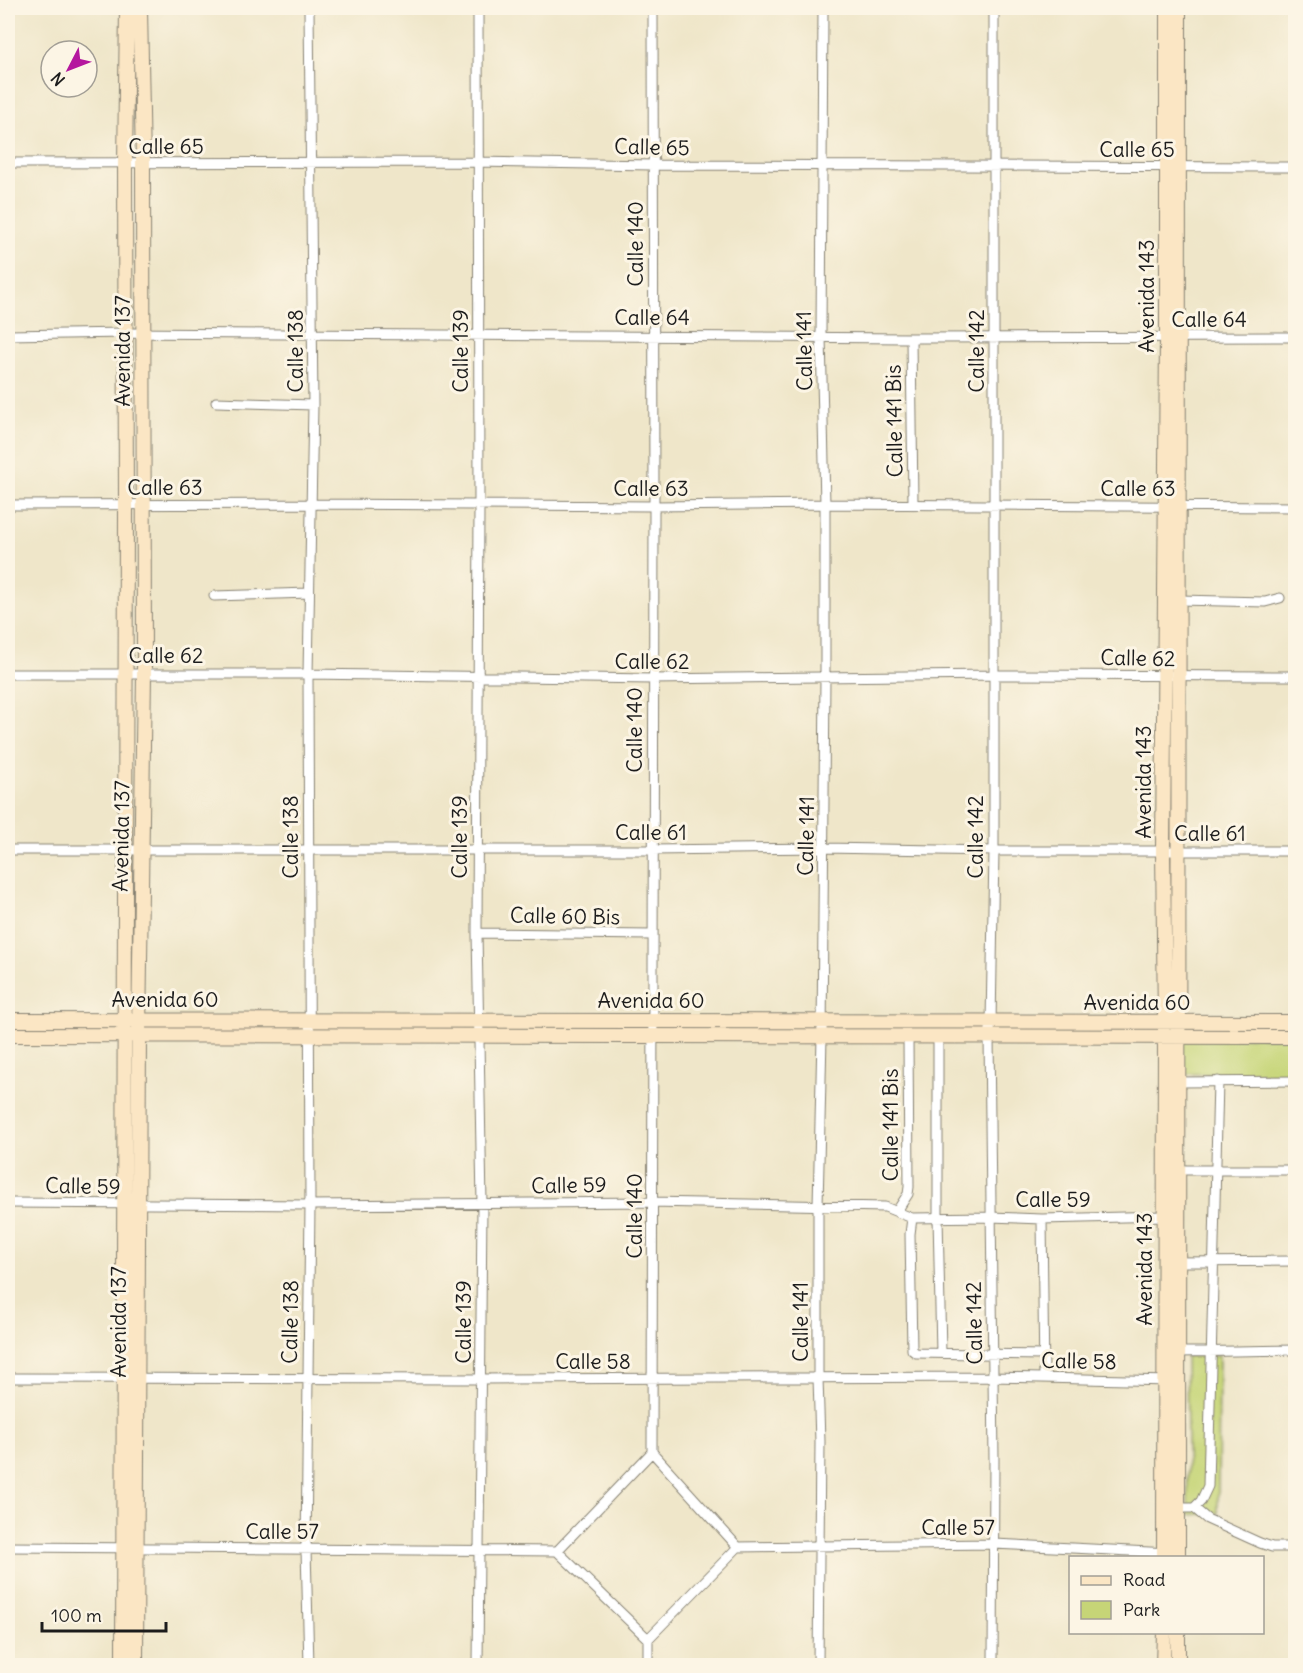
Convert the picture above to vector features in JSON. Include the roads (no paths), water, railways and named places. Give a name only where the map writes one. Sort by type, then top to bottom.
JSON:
[{"type":"main road","name":"Avenida 137","points":[[127,8],[124,164],[126,505],[124,850],[125,1028],[132,1205]]},
{"type":"main road","name":"Avenida 137","points":[[136,1665],[138,1549],[132,1379],[132,1205],[139,1028],[144,674],[140,8]]},
{"type":"main road","name":"Avenida 143","points":[[1167,8],[1173,167],[1174,337],[1170,851],[1171,1555]]},
{"type":"main road","name":"Avenida 143","points":[[1173,167],[1179,8]]},
{"type":"main road","name":"Avenida 143","points":[[1171,676],[1179,600],[1173,506]]},
{"type":"main road","name":"Avenida 60","points":[[8,1020],[125,1028]]},
{"type":"main road","name":"Avenida 60","points":[[8,1035],[309,1020],[653,1036],[1296,1037]]},
{"type":"main road","name":"Avenida 60","points":[[139,1028],[309,1036],[653,1021],[1296,1022]]},
{"type":"main road","name":"Avenida 143","points":[[1171,1037],[1178,1082],[1165,1216],[1172,1262],[1179,1352],[1172,1381],[1178,1508],[1171,1555]]},
{"type":"main road","name":"Avenida 137","points":[[123,1665],[123,1549],[132,1379]]},
{"type":"main road","points":[[1163,1665],[1164,1634]]},
{"type":"main road","points":[[1178,1634],[1178,1665]]},
{"type":"street","name":"Calle 138","points":[[309,8],[313,335],[308,674],[310,1205],[306,1549],[309,1665]]},
{"type":"street","name":"Calle 139","points":[[478,8],[477,933],[482,1204],[478,1665]]},
{"type":"street","name":"Calle 140","points":[[652,1452],[653,8]]},
{"type":"street","name":"Calle 141","points":[[818,1665],[820,1442],[818,1205],[825,677],[825,504],[821,337],[823,8]]},
{"type":"street","name":"Calle 142","points":[[993,1665],[993,1377],[989,1037],[992,1023],[994,850],[994,8]]},
{"type":"street","name":"Calle 65","points":[[8,163],[478,162],[653,165],[1296,167]]},
{"type":"street","name":"Calle 64","points":[[8,335],[143,333],[911,338],[1296,337]]},
{"type":"street","name":"Calle 141 Bis","points":[[911,338],[913,504]]},
{"type":"street","points":[[216,402],[313,405]]},
{"type":"street","name":"Calle 63","points":[[8,505],[913,504],[1296,507]]},
{"type":"street","points":[[214,596],[309,593]]},
{"type":"street","points":[[1179,600],[1265,602],[1280,598]]},
{"type":"street","name":"Calle 62","points":[[8,674],[308,674],[652,679],[994,675],[1296,675]]},
{"type":"street","name":"Calle 61","points":[[8,850],[824,848],[1296,851]]},
{"type":"street","name":"Calle 60 Bis","points":[[477,933],[652,935]]},
{"type":"street","name":"Calle 141 Bis","points":[[897,1211],[908,1194],[909,1187],[908,1037]]},
{"type":"street","points":[[938,1037],[940,1353]]},
{"type":"street","points":[[1194,1508],[1201,1501],[1208,1486],[1218,1081]]},
{"type":"street","points":[[1178,1082],[1296,1081]]},
{"type":"street","points":[[1171,1170],[1296,1170]]},
{"type":"street","name":"Calle 59","points":[[8,1203],[310,1205],[652,1202],[885,1207],[912,1218],[990,1216],[1042,1219],[1165,1216]]},
{"type":"street","points":[[912,1218],[910,1245],[912,1350],[916,1353],[1043,1355]]},
{"type":"street","points":[[1042,1219],[1044,1378]]},
{"type":"street","points":[[1172,1262],[1296,1261]]},
{"type":"street","points":[[1179,1352],[1296,1350]]},
{"type":"street","name":"Calle 58","points":[[8,1378],[993,1377],[1172,1381]]},
{"type":"street","points":[[648,1639],[557,1551],[652,1452],[738,1547],[648,1639],[648,1665]]},
{"type":"street","points":[[1178,1508],[1194,1508],[1207,1519],[1272,1547],[1296,1547]]},
{"type":"street","name":"Calle 57","points":[[738,1547],[994,1544],[1171,1555]]},
{"type":"street","name":"Calle 57","points":[[8,1547],[557,1551]]}]
